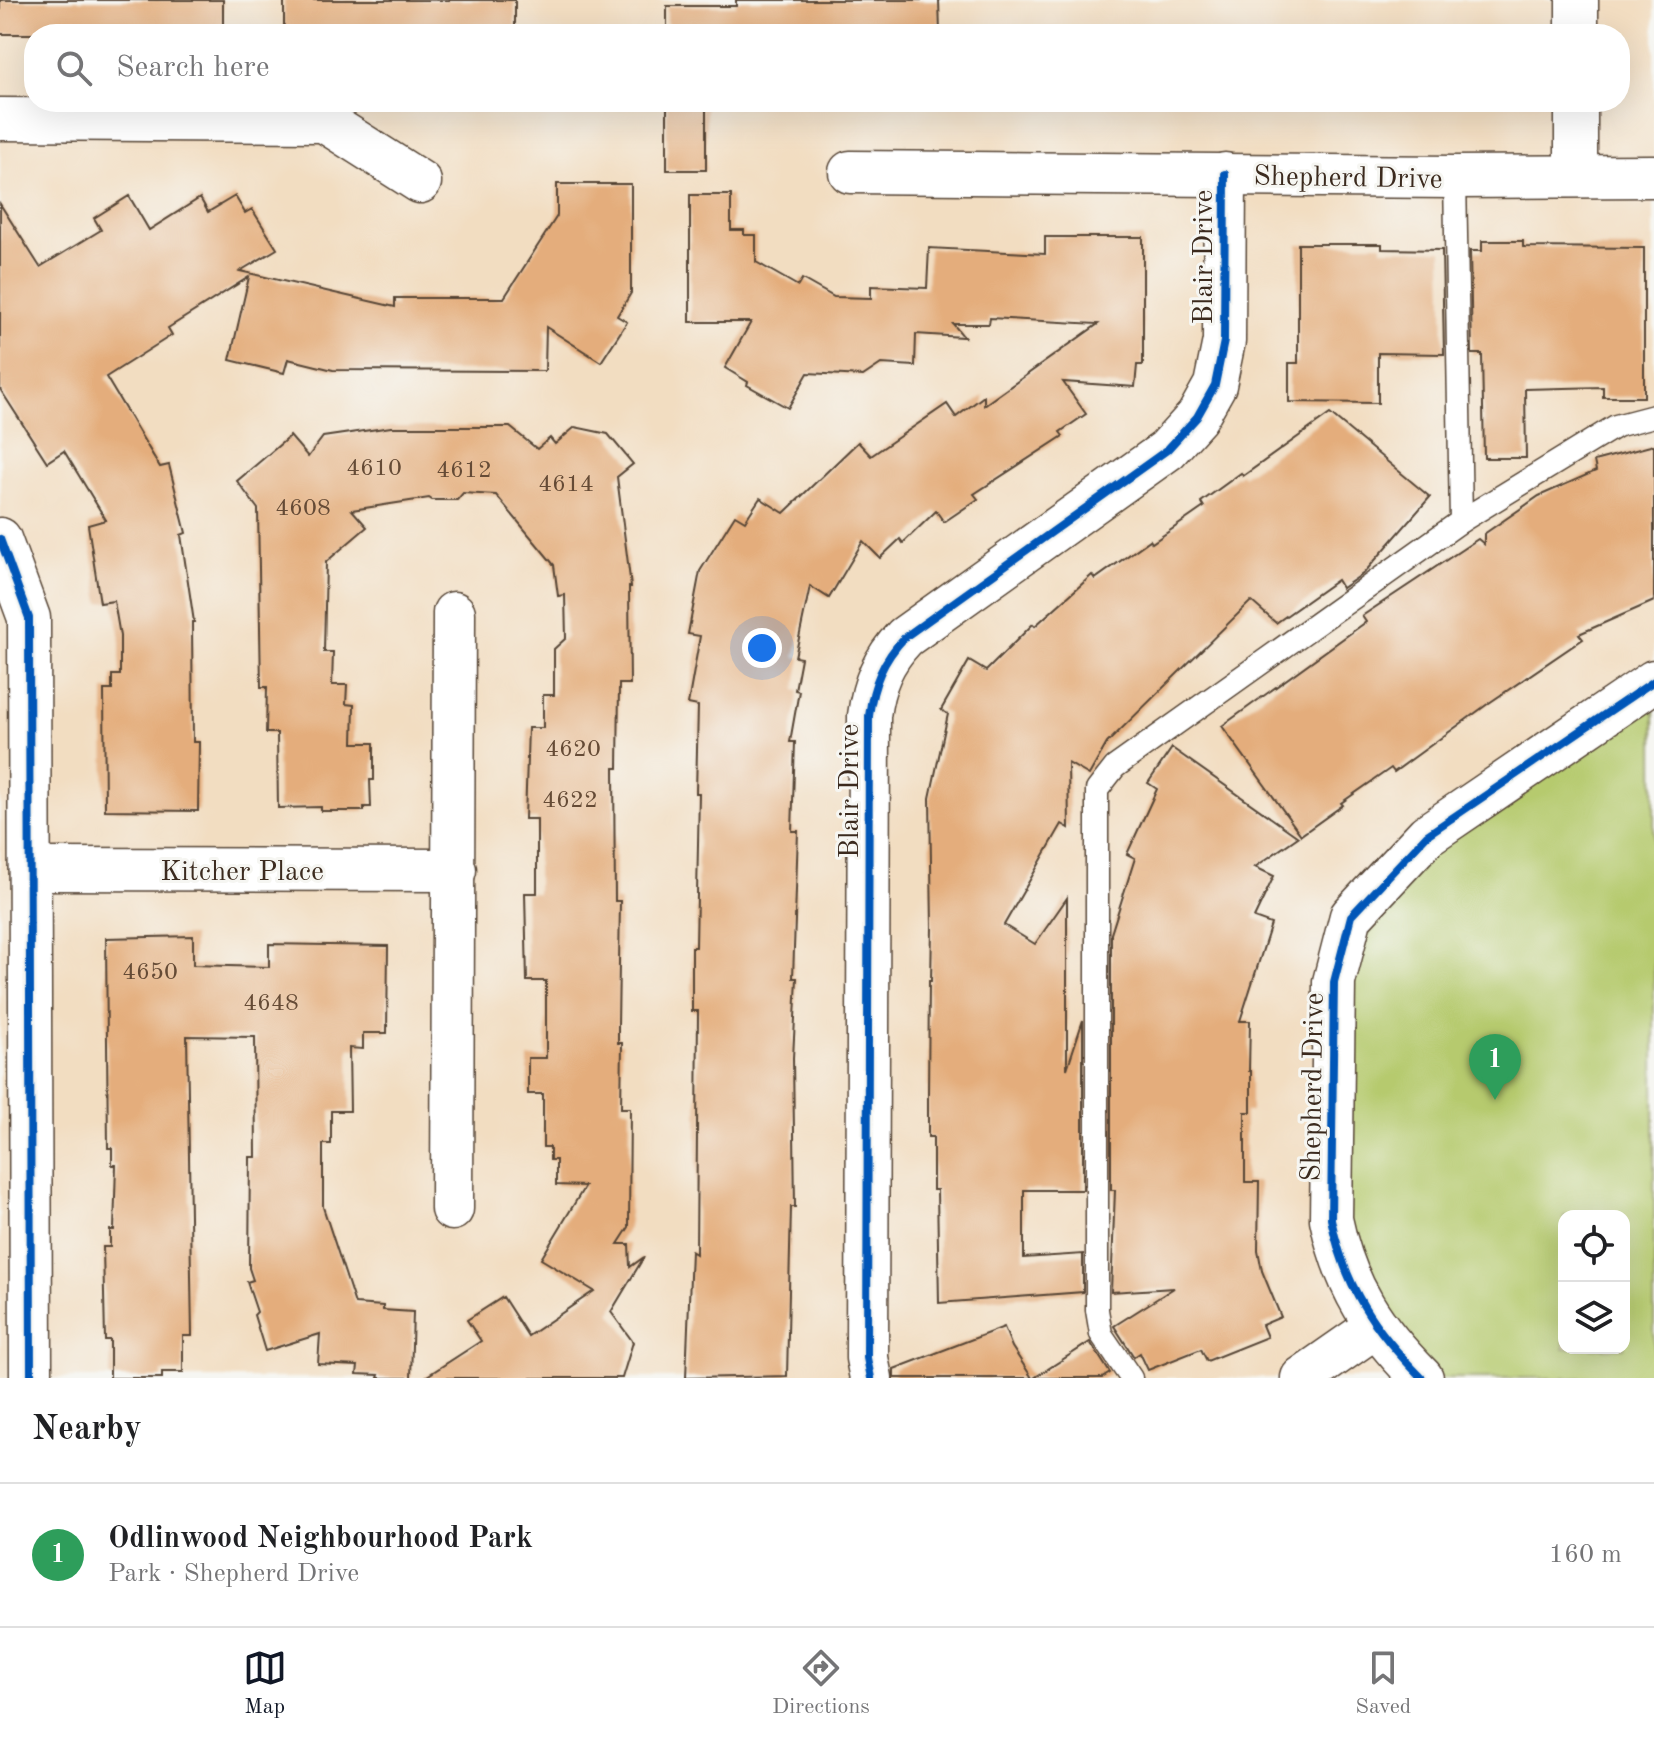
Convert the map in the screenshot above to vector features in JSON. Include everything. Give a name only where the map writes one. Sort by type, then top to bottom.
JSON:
[{"type":"street","points":[[1577,0],[1577,24]]},
{"type":"street","points":[[1576,112],[1576,175]]},
{"type":"street","points":[[0,119],[324,121],[420,182]]},
{"type":"street","name":"Shepherd Drive","points":[[850,172],[1654,176]]},
{"type":"street","name":"Blair Drive","points":[[871,1378],[867,1358],[869,716],[877,678],[885,661],[905,637],[1167,450],[1197,417],[1215,385],[1224,341],[1225,174]]},
{"type":"street","points":[[0,539],[29,618],[31,1378]]},
{"type":"street","points":[[452,1209],[454,613]]},
{"type":"street","name":"Shepherd Drive","points":[[1422,1378],[1375,1327],[1348,1276],[1331,1219],[1334,982],[1351,916],[1427,835],[1654,681]]},
{"type":"street","name":"Kitcher Place","points":[[30,869],[455,870]]},
{"type":"street","points":[[1302,1378],[1375,1327]]},
{"type":"lane","points":[[1455,177],[1461,521]]},
{"type":"lane","points":[[1131,1378],[1101,1334],[1097,1310],[1097,790],[1115,767],[1461,521],[1616,426],[1654,416]]},
{"type":"green space","points":[[1654,695],[1654,1378],[1427,1378],[1333,1218],[1354,917],[1429,838]]},
{"type":"building","points":[[0,0],[223,0],[223,24],[24,24],[24,34],[0,34]]},
{"type":"building","points":[[284,0],[515,0],[515,24],[284,24]]},
{"type":"building","points":[[736,0],[939,0],[940,24],[667,24],[667,6],[736,6]]},
{"type":"building","points":[[667,112],[706,112],[706,170],[667,170]]},
{"type":"building","points":[[557,184],[631,184],[631,293],[617,316],[627,322],[601,362],[546,327],[545,371],[333,370],[288,359],[284,373],[230,360],[249,277],[168,328],[172,335],[106,377],[160,467],[169,465],[186,533],[181,535],[194,622],[193,742],[199,742],[198,811],[105,810],[104,690],[112,690],[112,675],[120,675],[120,636],[114,601],[100,603],[88,525],[106,520],[64,451],[47,462],[0,389],[0,204],[40,267],[101,230],[94,218],[129,196],[149,230],[200,198],[208,212],[235,196],[245,213],[252,209],[277,249],[240,271],[395,307],[395,298],[504,298],[557,216]]},
{"type":"building","points":[[690,195],[731,195],[731,230],[744,230],[744,235],[756,235],[756,262],[798,286],[802,279],[834,297],[871,298],[871,286],[927,288],[929,248],[1045,254],[1045,237],[1143,237],[1143,365],[1137,365],[1135,387],[1063,382],[1086,414],[1060,432],[1063,436],[974,494],[978,499],[944,522],[936,511],[903,543],[900,539],[880,558],[863,541],[829,598],[810,586],[795,657],[801,658],[790,742],[795,742],[792,831],[798,831],[793,978],[797,978],[793,1058],[795,1207],[791,1207],[787,1376],[686,1378],[691,1251],[696,1254],[698,1011],[692,1011],[692,947],[696,947],[699,793],[696,793],[698,706],[688,704],[700,636],[688,634],[700,571],[735,515],[745,521],[760,498],[784,513],[858,442],[871,456],[947,404],[956,417],[984,396],[984,405],[1098,324],[990,318],[989,324],[953,324],[964,337],[916,334],[915,366],[881,364],[863,376],[808,373],[788,408],[747,385],[748,382],[725,368],[751,322],[690,322]]},
{"type":"building","points":[[1482,241],[1523,241],[1523,247],[1644,248],[1644,397],[1603,397],[1603,387],[1525,389],[1526,458],[1484,458],[1482,354],[1472,354],[1470,251],[1482,251]]},
{"type":"building","points":[[1298,244],[1382,244],[1382,249],[1442,250],[1444,354],[1378,353],[1378,403],[1289,402],[1289,363],[1298,363]]},
{"type":"building","points":[[1330,414],[1430,497],[1364,573],[1342,588],[1337,580],[1276,623],[1251,601],[1107,743],[1089,775],[1068,763],[1069,828],[1062,824],[1004,925],[1035,944],[1067,898],[1067,1069],[1083,1020],[1083,1190],[1024,1190],[1024,1258],[1083,1254],[1083,1292],[939,1303],[937,1190],[933,1190],[933,1137],[928,1137],[928,1097],[932,927],[930,798],[948,714],[941,710],[969,661],[986,671],[1033,624],[1035,626],[1092,575],[1095,579],[1150,540],[1152,543],[1204,507],[1201,502],[1241,473],[1243,476]]},
{"type":"building","points":[[391,427],[510,427],[537,449],[550,438],[555,444],[575,427],[608,434],[633,464],[617,477],[631,587],[630,684],[619,684],[618,768],[614,768],[615,901],[620,901],[618,1043],[622,1043],[621,1108],[630,1108],[629,1227],[618,1244],[629,1244],[630,1267],[644,1257],[611,1312],[633,1342],[622,1378],[424,1378],[481,1341],[467,1320],[503,1297],[528,1336],[594,1291],[541,1259],[585,1186],[556,1185],[556,1160],[550,1160],[550,1147],[543,1147],[543,1094],[528,1094],[528,1058],[546,1058],[546,981],[527,981],[525,893],[537,893],[537,819],[525,819],[528,728],[543,728],[543,695],[554,695],[554,649],[566,638],[565,595],[558,596],[554,565],[496,495],[463,493],[457,500],[429,498],[352,510],[367,527],[326,562],[324,652],[333,652],[332,685],[347,685],[346,704],[354,705],[353,743],[374,743],[371,807],[364,807],[364,811],[321,811],[321,807],[278,808],[277,733],[266,733],[267,687],[261,687],[258,509],[237,481],[290,436],[308,457],[323,437]]},
{"type":"building","points":[[1654,445],[1654,601],[1579,634],[1583,639],[1394,772],[1391,768],[1301,835],[1222,726],[1366,622],[1362,616],[1478,539],[1484,544],[1484,534],[1539,496],[1596,471],[1594,461]]},
{"type":"building","points":[[1172,748],[1298,837],[1255,867],[1274,876],[1254,918],[1271,924],[1240,1021],[1250,1021],[1251,1112],[1245,1112],[1245,1182],[1259,1182],[1258,1250],[1262,1271],[1281,1317],[1262,1325],[1267,1337],[1207,1361],[1201,1349],[1148,1370],[1140,1353],[1134,1357],[1114,1326],[1174,1288],[1111,1292],[1115,1190],[1111,1190],[1111,934],[1135,858],[1127,854],[1157,789],[1148,783]]},
{"type":"building","points":[[193,936],[193,965],[269,967],[269,944],[388,946],[387,1033],[363,1033],[363,1049],[349,1048],[350,1111],[331,1111],[331,1144],[323,1144],[323,1207],[355,1304],[413,1312],[411,1378],[378,1378],[379,1375],[357,1374],[358,1366],[318,1364],[320,1334],[265,1351],[247,1282],[253,1280],[249,1268],[250,1157],[256,1157],[255,1037],[187,1036],[192,1336],[183,1336],[183,1372],[162,1372],[162,1378],[110,1378],[110,1340],[105,1340],[103,1247],[110,1247],[110,1230],[114,1230],[116,1165],[112,1165],[112,1148],[108,1148],[106,938]]},
{"type":"building","points":[[1004,1327],[1012,1347],[1032,1378],[894,1378],[894,1369]]},
{"type":"building","points":[[1090,1342],[1110,1373],[1102,1378],[1034,1378]]},
{"type":"cycle path","points":[[871,1378],[867,1358],[869,716],[873,693],[885,664],[905,637],[1167,450],[1197,417],[1215,385],[1224,341],[1225,174]]},
{"type":"cycle path","points":[[0,539],[29,618],[31,1378]]},
{"type":"cycle path","points":[[1422,1378],[1376,1325],[1353,1287],[1331,1219],[1334,982],[1351,916],[1427,835],[1654,681]]},
{"type":"place","name":"Odlinwood Neighbourhood Park","points":[[1495,1100]]}]
